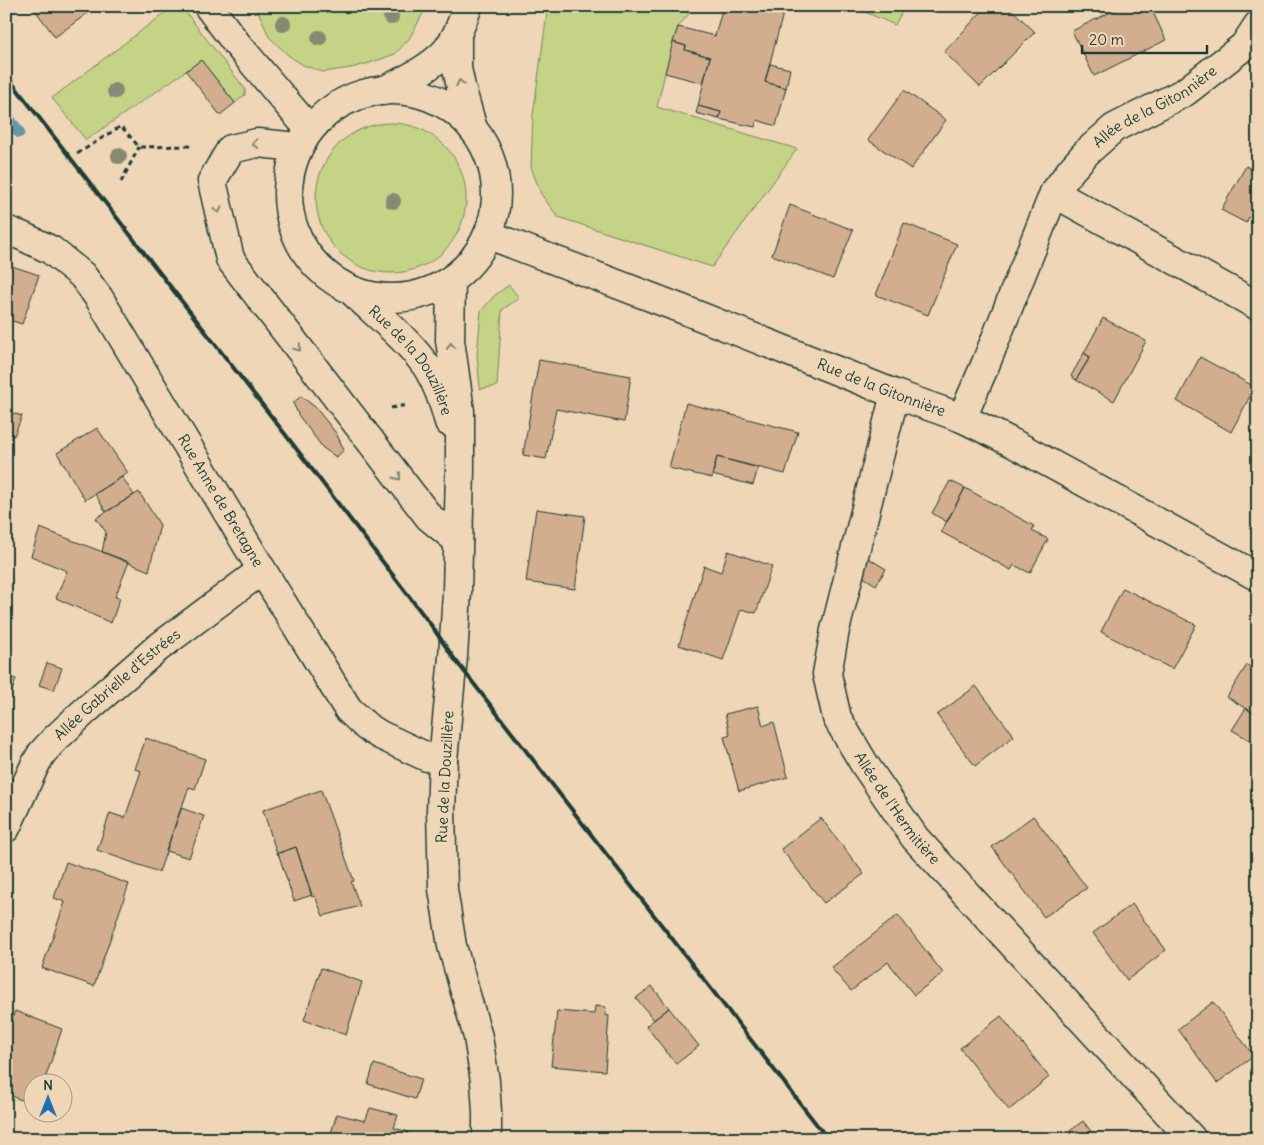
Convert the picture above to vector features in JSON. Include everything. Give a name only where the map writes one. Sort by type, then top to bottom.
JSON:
[{"type":"street","points":[[208,6],[304,138]]},
{"type":"street","points":[[230,6],[237,44]]},
{"type":"street","points":[[383,91],[414,75],[445,52],[456,35],[468,6]]},
{"type":"street","name":"Allée de la Gitonnière","points":[[962,418],[1054,193],[1071,170],[1087,152],[1114,128],[1185,92],[1244,46],[1258,25]]},
{"type":"street","points":[[456,35],[461,86],[474,129]]},
{"type":"street","points":[[400,89],[433,98],[461,115],[474,129],[482,140],[495,170],[497,203],[489,234],[474,261],[451,282],[420,296],[387,300],[352,291],[322,273],[300,247],[289,214],[287,181],[304,138],[335,106],[366,92],[400,89]]},
{"type":"street","points":[[304,138],[257,142],[231,149],[221,165],[212,181],[230,259],[429,518],[458,541]]},
{"type":"street","points":[[1054,193],[1258,306]]},
{"type":"street","name":"Rue Anne de Bretagne","points":[[6,230],[51,250],[82,275],[99,298],[262,570],[348,709],[367,727],[380,735],[427,757],[443,760]]},
{"type":"street","name":"Rue de la Gitonnière","points":[[489,234],[895,394],[962,418],[1008,441],[1258,577]]},
{"type":"street","name":"Rue de la Douzillère","points":[[451,282],[450,340],[460,411],[460,470],[453,657],[440,812],[443,889],[452,946],[478,1037],[485,1080],[487,1139]]},
{"type":"street","name":"Rue de la Douzillère","points":[[352,291],[416,353],[428,370],[448,417],[460,470]]},
{"type":"street","name":"Allée de l'Hermitière","points":[[895,394],[834,630],[827,674],[837,718],[865,765],[915,838],[1192,1139]]},
{"type":"street","name":"Allée Gabrielle d'Estrées","points":[[6,828],[35,765],[42,753],[55,739],[155,650],[262,570]]},
{"type":"path","points":[[77,154],[121,126],[139,147],[121,182]]},
{"type":"path","points":[[386,409],[413,403]]},
{"type":"green space","points":[[174,6],[181,6],[245,89],[245,95],[235,103],[201,60],[86,140],[52,98]]},
{"type":"green space","points":[[256,6],[427,6],[409,39],[395,54],[351,68],[323,72],[303,65],[289,56],[269,37]]},
{"type":"green space","points":[[548,6],[695,6],[678,27],[657,107],[797,149],[712,267],[558,217],[541,194],[531,167],[533,115]]},
{"type":"green space","points":[[851,6],[905,6],[895,25]]},
{"type":"green space","points":[[391,123],[420,129],[444,145],[460,169],[466,198],[460,227],[444,251],[420,267],[391,273],[362,267],[338,251],[322,227],[316,198],[322,169],[338,145],[362,129]]},
{"type":"green space","points":[[509,285],[519,298],[502,310],[497,386],[480,389],[477,355],[481,311],[495,295]]},
{"type":"building","points":[[32,6],[89,6],[92,10],[55,37]]},
{"type":"building","points":[[723,6],[785,6],[765,82],[786,88],[776,126],[757,120],[755,127],[719,119],[721,112],[698,106],[710,57],[685,50],[686,46],[673,42],[678,27],[715,36]]},
{"type":"building","points":[[987,6],[1008,6],[1035,32],[980,87],[944,52]]},
{"type":"building","points":[[1123,6],[1150,6],[1166,40],[1094,76],[1072,31]]},
{"type":"building","points":[[673,42],[686,46],[685,50],[710,57],[703,83],[665,73]]},
{"type":"building","points":[[201,60],[235,103],[220,115],[186,71]]},
{"type":"building","points":[[770,64],[790,69],[786,88],[765,82]]},
{"type":"building","points":[[904,90],[946,120],[911,169],[868,140]]},
{"type":"building","points":[[698,106],[721,112],[719,119],[696,113]]},
{"type":"building","points":[[1246,166],[1258,173],[1258,222],[1249,217],[1246,223],[1221,210]]},
{"type":"building","points":[[790,205],[853,230],[833,279],[772,255]]},
{"type":"building","points":[[904,223],[957,244],[928,315],[876,295]]},
{"type":"building","points":[[6,264],[39,275],[22,324],[6,319]]},
{"type":"building","points":[[1103,318],[1146,341],[1114,401],[1076,380],[1090,357],[1084,353]]},
{"type":"building","points":[[1084,353],[1090,357],[1076,380],[1071,376]]},
{"type":"building","points":[[1200,357],[1255,387],[1231,432],[1177,401]]},
{"type":"building","points":[[539,360],[631,376],[624,422],[556,409],[546,459],[523,455]]},
{"type":"building","points":[[301,396],[315,407],[336,433],[344,450],[336,457],[323,448],[299,416],[293,403]]},
{"type":"building","points":[[686,403],[798,432],[785,474],[717,457],[712,478],[669,468]]},
{"type":"building","points":[[6,411],[22,416],[14,436],[6,433]]},
{"type":"building","points":[[97,428],[128,473],[85,500],[57,453]]},
{"type":"building","points":[[717,457],[758,468],[753,485],[712,475]]},
{"type":"building","points":[[122,477],[134,495],[106,512],[95,494]]},
{"type":"building","points":[[950,481],[965,488],[947,522],[932,513]]},
{"type":"building","points":[[965,488],[1034,526],[1032,531],[1048,539],[1030,573],[1014,565],[1011,570],[941,532]]},
{"type":"building","points":[[139,492],[160,525],[149,571],[102,552],[106,532],[96,518]]},
{"type":"building","points":[[536,509],[585,516],[575,589],[526,582]]},
{"type":"building","points":[[40,528],[129,562],[115,597],[120,598],[111,623],[56,598],[67,571],[31,556]]},
{"type":"building","points":[[728,551],[772,566],[756,613],[741,609],[723,660],[679,645],[704,566],[721,572]]},
{"type":"building","points":[[863,555],[886,569],[876,585],[860,575]]},
{"type":"building","points":[[1123,588],[1196,625],[1172,669],[1101,632]]},
{"type":"building","points":[[47,663],[62,668],[54,690],[39,685]]},
{"type":"building","points":[[1247,665],[1258,672],[1258,716],[1227,697]]},
{"type":"building","points":[[6,676],[16,679],[8,703],[6,702]]},
{"type":"building","points":[[976,686],[1014,736],[975,766],[937,715]]},
{"type":"building","points":[[758,706],[763,726],[774,722],[788,777],[739,791],[724,737],[730,735],[725,714]]},
{"type":"building","points":[[1246,708],[1258,716],[1258,745],[1232,730]]},
{"type":"building","points":[[146,738],[205,759],[195,789],[189,787],[159,872],[97,850],[110,813],[125,818],[141,771],[135,769]]},
{"type":"building","points":[[321,790],[354,881],[351,882],[360,906],[323,916],[315,896],[312,897],[296,847],[277,854],[263,810]]},
{"type":"building","points":[[181,808],[204,816],[189,858],[166,851]]},
{"type":"building","points":[[1033,816],[1087,888],[1044,917],[992,847]]},
{"type":"building","points":[[821,818],[864,874],[824,903],[781,849]]},
{"type":"building","points":[[296,847],[312,895],[294,901],[278,853]]},
{"type":"building","points":[[66,862],[129,884],[94,986],[42,968],[65,902],[54,898]]},
{"type":"building","points":[[1132,904],[1166,950],[1127,980],[1093,933]]},
{"type":"building","points":[[898,915],[943,973],[914,995],[888,962],[851,991],[831,968]]},
{"type":"building","points":[[321,968],[362,982],[346,1035],[304,1020]]},
{"type":"building","points":[[652,986],[669,1008],[654,1020],[636,998]]},
{"type":"building","points":[[1213,1002],[1254,1056],[1217,1083],[1178,1029]]},
{"type":"building","points":[[595,1006],[606,1007],[605,1015],[609,1016],[605,1071],[551,1066],[557,1011],[594,1014]]},
{"type":"building","points":[[669,1008],[699,1046],[676,1064],[646,1026]]},
{"type":"building","points":[[15,1011],[62,1029],[47,1072],[22,1072],[22,1100],[6,1094],[6,1036]]},
{"type":"building","points":[[1001,1016],[1049,1077],[1009,1110],[960,1048]]},
{"type":"building","points":[[374,1064],[421,1079],[415,1099],[368,1084]]},
{"type":"building","points":[[370,1108],[398,1115],[394,1128],[408,1132],[406,1139],[329,1139],[337,1114],[365,1121]]},
{"type":"building","points":[[1083,1121],[1097,1139],[1059,1139]]},
{"type":"waterway","points":[[6,116],[19,132]]},
{"type":"railway","points":[[6,75],[285,434],[431,625],[453,657],[828,1139]]}]
